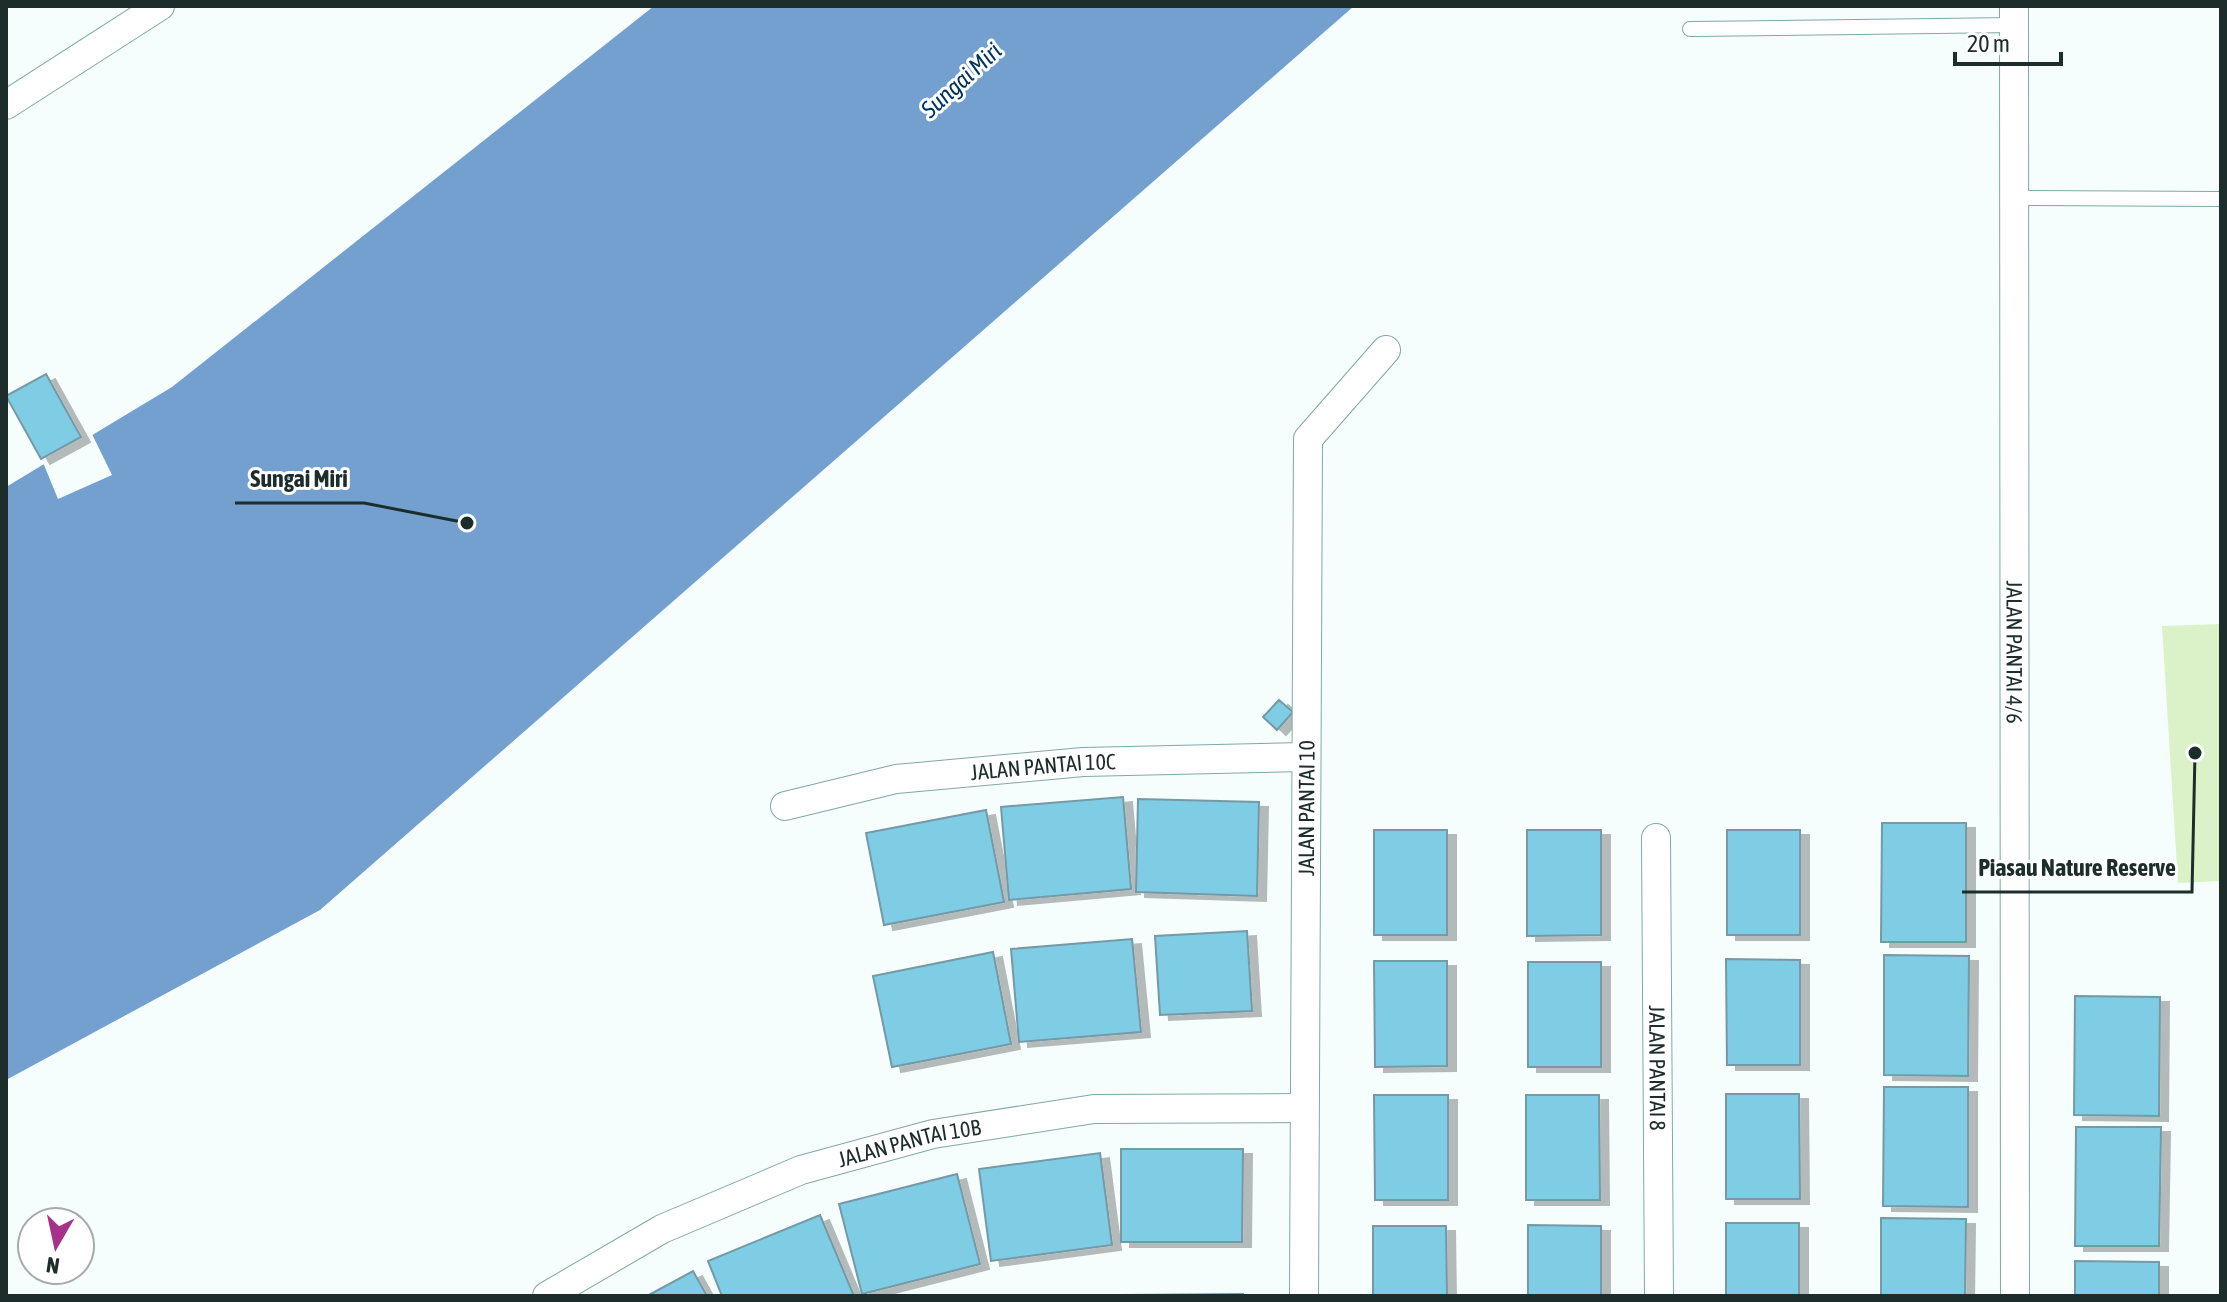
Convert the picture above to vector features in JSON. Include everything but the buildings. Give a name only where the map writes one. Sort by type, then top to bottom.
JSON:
[{"type":"street","points":[[6,105],[160,6]]},
{"type":"street","name":"JALAN PANTAI 4/6","points":[[2014,15],[2015,1296]]},
{"type":"street","name":"JALAN PANTAI 10","points":[[1304,1296],[1308,439],[1386,350]]},
{"type":"street","name":"JALAN PANTAI 10C","points":[[785,806],[896,779],[1083,762],[1305,757]]},
{"type":"street","name":"JALAN PANTAI 8","points":[[1656,838],[1659,1296]]},
{"type":"street","name":"JALAN PANTAI 10B","points":[[547,1296],[662,1229],[801,1170],[933,1134],[1094,1109],[1303,1108]]},
{"type":"lane","points":[[1690,29],[2014,15]]},
{"type":"lane","points":[[2014,198],[2221,199]]},
{"type":"green space","points":[[2221,624],[2221,881],[2178,883],[2162,626]]},
{"type":"water","points":[[654,6],[1354,6],[320,910],[6,1080],[6,487],[172,387]]},
{"type":"pier","points":[[91,432],[112,475],[58,499],[42,460]]},
{"type":"place","name":"Sungai Miri","points":[[467,523]]},
{"type":"place","name":"Piasau Nature Reserve","points":[[2195,753]]}]
